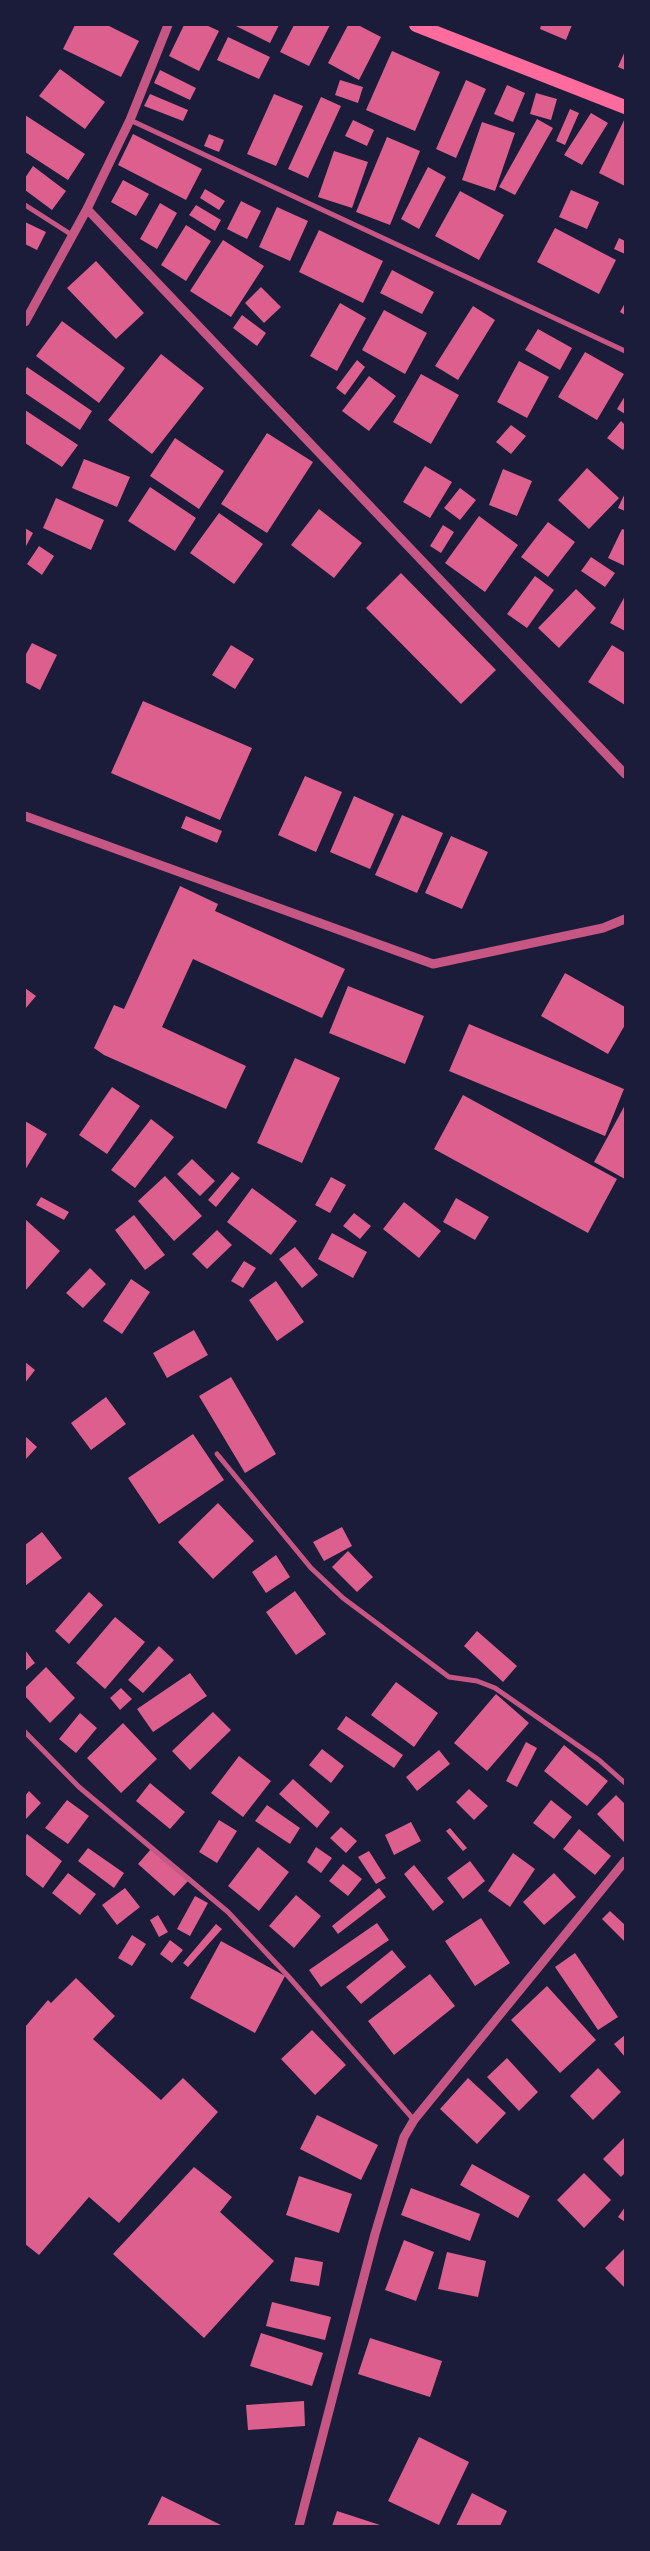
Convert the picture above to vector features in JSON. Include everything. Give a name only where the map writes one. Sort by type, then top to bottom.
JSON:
[{"type":"highway","points":[[416,25],[625,107]]},
{"type":"street","points":[[25,322],[87,209],[130,120],[168,25]]},
{"type":"street","points":[[130,120],[625,351]]},
{"type":"street","points":[[25,205],[72,235]]},
{"type":"street","points":[[87,209],[625,774]]},
{"type":"street","points":[[25,816],[433,964],[603,928],[625,919]]},
{"type":"street","points":[[217,1454],[311,1568],[343,1598],[449,1677],[477,1681],[494,1688],[599,1760],[625,1783]]},
{"type":"street","points":[[25,1732],[79,1787],[228,1912],[260,1944],[414,2120]]},
{"type":"street","points":[[299,2526],[375,2234],[404,2137],[414,2120],[625,1860]]},
{"type":"building","points":[[75,25],[107,25],[139,41],[121,77],[63,49]]},
{"type":"building","points":[[184,25],[206,25],[219,31],[199,71],[169,56]]},
{"type":"building","points":[[234,25],[279,25],[270,43]]},
{"type":"building","points":[[294,25],[330,25],[309,66],[280,52]]},
{"type":"building","points":[[348,25],[358,25],[381,37],[359,80],[328,63]]},
{"type":"building","points":[[541,25],[572,25],[566,40],[540,29]]},
{"type":"building","points":[[228,37],[270,57],[259,79],[217,60]]},
{"type":"building","points":[[392,51],[440,72],[415,131],[366,110]]},
{"type":"building","points":[[625,51],[625,70],[618,67]]},
{"type":"building","points":[[60,69],[105,102],[85,129],[39,96]]},
{"type":"building","points":[[160,70],[196,88],[190,100],[154,83]]},
{"type":"building","points":[[340,80],[363,87],[358,103],[335,95]]},
{"type":"building","points":[[466,80],[486,89],[456,158],[436,149]]},
{"type":"building","points":[[507,85],[525,93],[513,122],[494,114]]},
{"type":"building","points":[[536,93],[557,99],[551,120],[530,114]]},
{"type":"building","points":[[150,94],[188,110],[183,121],[144,106]]},
{"type":"building","points":[[274,94],[303,106],[276,166],[247,154]]},
{"type":"building","points":[[321,97],[341,106],[308,178],[288,169]]},
{"type":"building","points":[[570,109],[579,113],[565,145],[556,141]]},
{"type":"building","points":[[591,113],[608,123],[582,165],[564,155]]},
{"type":"building","points":[[25,115],[85,154],[68,180],[25,152]]},
{"type":"building","points":[[625,118],[625,186],[599,173]]},
{"type":"building","points":[[537,119],[553,128],[515,195],[499,187]]},
{"type":"building","points":[[353,120],[374,130],[367,146],[345,136]]},
{"type":"building","points":[[482,122],[515,133],[495,191],[462,180]]},
{"type":"building","points":[[133,134],[202,169],[186,200],[118,165]]},
{"type":"building","points":[[209,134],[224,140],[219,152],[204,146]]},
{"type":"building","points":[[387,137],[420,151],[390,225],[356,212]]},
{"type":"building","points":[[334,151],[368,162],[352,208],[318,197]]},
{"type":"building","points":[[33,166],[66,191],[52,210],[25,190],[25,178]]},
{"type":"building","points":[[428,167],[446,177],[419,229],[401,219]]},
{"type":"building","points":[[123,180],[149,194],[136,216],[111,202]]},
{"type":"building","points":[[205,189],[225,201],[219,210],[200,198]]},
{"type":"building","points":[[571,190],[599,202],[587,229],[559,217]]},
{"type":"building","points":[[460,191],[504,215],[479,260],[435,236]]},
{"type":"building","points":[[241,201],[261,211],[247,239],[227,229]]},
{"type":"building","points":[[160,203],[177,213],[157,249],[140,239]]},
{"type":"building","points":[[196,205],[221,220],[215,231],[189,215]]},
{"type":"building","points":[[277,207],[308,221],[290,261],[259,247]]},
{"type":"building","points":[[25,222],[46,232],[37,250],[25,244]]},
{"type":"building","points":[[186,225],[211,241],[186,281],[161,265]]},
{"type":"building","points":[[555,228],[616,260],[599,294],[537,262]]},
{"type":"building","points":[[319,230],[383,261],[363,303],[299,272]]},
{"type":"building","points":[[619,238],[625,241],[625,254],[614,249]]},
{"type":"building","points":[[223,240],[264,266],[231,317],[190,291]]},
{"type":"building","points":[[96,261],[144,313],[116,339],[67,288]]},
{"type":"building","points":[[392,270],[434,292],[422,314],[380,293]]},
{"type":"building","points":[[261,287],[281,307],[264,323],[245,303]]},
{"type":"building","points":[[340,303],[366,318],[337,371],[310,356]]},
{"type":"building","points":[[625,303],[625,315],[620,312]]},
{"type":"building","points":[[473,306],[495,320],[458,380],[435,366]]},
{"type":"building","points":[[384,310],[427,333],[405,374],[362,350]]},
{"type":"building","points":[[242,315],[266,333],[257,346],[233,328]]},
{"type":"building","points":[[62,321],[125,368],[99,403],[36,356]]},
{"type":"building","points":[[538,329],[572,348],[560,370],[525,350]]},
{"type":"building","points":[[585,352],[624,374],[597,420],[558,397]]},
{"type":"building","points":[[161,354],[204,388],[152,454],[108,420]]},
{"type":"building","points":[[357,360],[365,367],[345,395],[336,388]]},
{"type":"building","points":[[519,361],[549,377],[527,418],[497,402]]},
{"type":"building","points":[[27,367],[92,411],[80,430],[25,393],[25,370]]},
{"type":"building","points":[[421,374],[459,395],[431,444],[393,422]]},
{"type":"building","points":[[369,376],[396,396],[369,431],[342,411]]},
{"type":"building","points":[[625,396],[625,414],[617,409]]},
{"type":"building","points":[[25,410],[78,445],[62,467],[25,443]]},
{"type":"building","points":[[621,421],[625,425],[625,447],[623,450],[607,438]]},
{"type":"building","points":[[511,425],[526,436],[511,454],[496,442]]},
{"type":"building","points":[[267,433],[313,462],[267,533],[221,504]]},
{"type":"building","points":[[175,438],[224,471],[199,509],[150,476]]},
{"type":"building","points":[[84,459],[130,477],[117,507],[72,488]]},
{"type":"building","points":[[425,466],[452,482],[430,518],[403,502]]},
{"type":"building","points":[[587,468],[619,498],[589,529],[558,500]]},
{"type":"building","points":[[503,469],[532,481],[517,516],[489,505]]},
{"type":"building","points":[[150,487],[196,518],[175,551],[128,521]]},
{"type":"building","points":[[460,488],[476,500],[460,520],[444,508]]},
{"type":"building","points":[[625,493],[625,511],[618,508]]},
{"type":"building","points":[[56,498],[104,520],[91,550],[43,528]]},
{"type":"building","points":[[319,509],[362,543],[334,578],[291,545]]},
{"type":"building","points":[[219,513],[263,544],[234,584],[190,553]]},
{"type":"building","points":[[479,516],[518,545],[485,592],[445,563]]},
{"type":"building","points":[[548,522],[575,542],[548,577],[521,557]]},
{"type":"building","points":[[443,525],[454,532],[441,553],[430,546]]},
{"type":"building","points":[[25,528],[33,533],[25,548]]},
{"type":"building","points":[[622,529],[625,530],[625,566],[608,558]]},
{"type":"building","points":[[39,546],[54,556],[42,575],[27,564]]},
{"type":"building","points":[[591,557],[615,573],[605,587],[581,571]]},
{"type":"building","points":[[401,573],[496,670],[461,704],[366,608]]},
{"type":"building","points":[[535,576],[554,590],[527,628],[507,614]]},
{"type":"building","points":[[576,589],[596,608],[559,648],[538,628]]},
{"type":"building","points":[[625,596],[625,631],[610,623]]},
{"type":"building","points":[[32,643],[57,655],[40,690],[25,682],[25,656]]},
{"type":"building","points":[[231,645],[254,659],[235,689],[212,675]]},
{"type":"building","points":[[612,645],[625,653],[625,705],[588,682]]},
{"type":"building","points":[[143,701],[252,748],[220,820],[111,773]]},
{"type":"building","points":[[305,776],[342,792],[316,852],[278,835]]},
{"type":"building","points":[[354,796],[394,814],[370,869],[330,852]]},
{"type":"building","points":[[402,815],[443,833],[417,893],[375,875]]},
{"type":"building","points":[[186,816],[222,831],[217,843],[181,828]]},
{"type":"building","points":[[451,836],[488,852],[462,909],[425,893]]},
{"type":"building","points":[[180,886],[218,904],[215,911],[345,969],[322,1018],[193,959],[162,1027],[246,1066],[226,1109],[104,1055],[94,1048],[114,1005],[124,1009]]},
{"type":"building","points":[[565,973],[625,1007],[625,1025],[608,1054],[541,1016]]},
{"type":"building","points":[[348,986],[424,1016],[405,1064],[329,1033]]},
{"type":"building","points":[[25,988],[36,996],[25,1009]]},
{"type":"building","points":[[469,1024],[624,1089],[605,1136],[449,1071]]},
{"type":"building","points":[[295,1058],[340,1078],[302,1163],[257,1143]]},
{"type":"building","points":[[112,1087],[140,1106],[107,1154],[79,1135]]},
{"type":"building","points":[[463,1095],[617,1179],[588,1233],[434,1149]]},
{"type":"building","points":[[625,1105],[625,1179],[594,1162]]},
{"type":"building","points":[[151,1119],[174,1137],[135,1188],[111,1170]]},
{"type":"building","points":[[25,1121],[47,1134],[25,1170]]},
{"type":"building","points":[[192,1159],[215,1181],[200,1196],[177,1174]]},
{"type":"building","points":[[232,1172],[240,1178],[216,1207],[208,1200]]},
{"type":"building","points":[[165,1176],[202,1216],[174,1241],[138,1201]]},
{"type":"building","points":[[331,1177],[346,1185],[330,1213],[315,1205]]},
{"type":"building","points":[[252,1188],[297,1221],[271,1255],[227,1222]]},
{"type":"building","points":[[41,1197],[69,1212],[64,1220],[36,1205]]},
{"type":"building","points":[[456,1198],[489,1217],[475,1240],[443,1222]]},
{"type":"building","points":[[404,1202],[441,1231],[419,1258],[383,1229]]},
{"type":"building","points":[[354,1213],[371,1226],[360,1239],[343,1226]]},
{"type":"building","points":[[134,1215],[165,1255],[145,1270],[115,1230]]},
{"type":"building","points":[[25,1219],[60,1251],[25,1291]]},
{"type":"building","points":[[217,1230],[232,1245],[207,1269],[192,1254]]},
{"type":"building","points":[[332,1233],[367,1252],[353,1278],[318,1259]]},
{"type":"building","points":[[295,1247],[318,1275],[302,1288],[279,1259]]},
{"type":"building","points":[[244,1261],[256,1268],[243,1288],[231,1281]]},
{"type":"building","points":[[90,1268],[106,1284],[83,1308],[66,1293]]},
{"type":"building","points":[[131,1279],[150,1292],[122,1334],[103,1321]]},
{"type":"building","points":[[276,1281],[304,1322],[277,1341],[249,1300]]},
{"type":"building","points":[[194,1330],[208,1355],[167,1378],[153,1353]]},
{"type":"building","points":[[25,1362],[35,1370],[25,1383]]},
{"type":"building","points":[[231,1377],[276,1454],[245,1473],[199,1396]]},
{"type":"building","points":[[106,1397],[126,1424],[91,1450],[71,1423]]},
{"type":"building","points":[[193,1434],[224,1480],[159,1524],[128,1478]]},
{"type":"building","points":[[25,1436],[37,1447],[25,1460]]},
{"type":"building","points":[[218,1503],[254,1541],[213,1579],[178,1542]]},
{"type":"building","points":[[342,1527],[352,1546],[324,1561],[313,1542]]},
{"type":"building","points":[[42,1532],[62,1558],[25,1586],[25,1545]]},
{"type":"building","points":[[348,1551],[373,1577],[357,1592],[332,1567]]},
{"type":"building","points":[[276,1555],[290,1577],[266,1593],[252,1572]]},
{"type":"building","points":[[295,1591],[326,1634],[296,1655],[266,1612]]},
{"type":"building","points":[[89,1592],[103,1605],[69,1644],[55,1631]]},
{"type":"building","points":[[115,1617],[145,1642],[105,1689],[76,1663]]},
{"type":"building","points":[[477,1631],[517,1666],[503,1682],[464,1646]]},
{"type":"building","points":[[159,1646],[174,1660],[143,1693],[128,1680]]},
{"type":"building","points":[[25,1650],[35,1663],[25,1671]]},
{"type":"building","points":[[46,1667],[75,1698],[50,1723],[25,1696],[25,1688]]},
{"type":"building","points":[[190,1673],[207,1696],[153,1732],[137,1709]]},
{"type":"building","points":[[396,1682],[438,1713],[414,1747],[371,1715]]},
{"type":"building","points":[[121,1688],[132,1699],[120,1710],[110,1698]]},
{"type":"building","points":[[496,1694],[529,1723],[487,1771],[454,1743]]},
{"type":"building","points":[[213,1712],[231,1730],[190,1770],[172,1751]]},
{"type":"building","points":[[80,1713],[97,1728],[76,1753],[59,1739]]},
{"type":"building","points":[[346,1716],[403,1755],[394,1768],[337,1729]]},
{"type":"building","points":[[123,1723],[157,1759],[121,1793],[87,1758]]},
{"type":"building","points":[[526,1742],[537,1748],[517,1787],[506,1781]]},
{"type":"building","points":[[564,1745],[608,1781],[587,1806],[544,1771]]},
{"type":"building","points":[[322,1749],[344,1766],[331,1783],[309,1765]]},
{"type":"building","points":[[439,1750],[450,1764],[417,1791],[406,1777]]},
{"type":"building","points":[[239,1756],[271,1781],[243,1817],[211,1793]]},
{"type":"building","points":[[293,1779],[330,1812],[317,1828],[279,1794]]},
{"type":"building","points":[[150,1783],[185,1812],[170,1829],[136,1801]]},
{"type":"building","points":[[469,1789],[488,1806],[474,1820],[456,1802]]},
{"type":"building","points":[[29,1791],[41,1803],[25,1820],[25,1796]]},
{"type":"building","points":[[616,1795],[625,1804],[625,1843],[597,1814]]},
{"type":"building","points":[[67,1800],[89,1816],[68,1844],[45,1828]]},
{"type":"building","points":[[551,1800],[572,1817],[554,1839],[533,1823]]},
{"type":"building","points":[[267,1805],[300,1828],[290,1844],[255,1821]]},
{"type":"building","points":[[219,1820],[237,1831],[217,1863],[199,1852]]},
{"type":"building","points":[[411,1822],[421,1841],[394,1855],[385,1835]]},
{"type":"building","points":[[341,1827],[357,1841],[346,1853],[330,1838]]},
{"type":"building","points":[[450,1828],[467,1848],[463,1851],[446,1831]]},
{"type":"building","points":[[579,1829],[611,1856],[595,1875],[563,1849]]},
{"type":"building","points":[[27,1834],[62,1861],[43,1888],[25,1874],[25,1837]]},
{"type":"building","points":[[258,1847],[289,1872],[259,1911],[228,1886]]},
{"type":"building","points":[[316,1847],[332,1858],[321,1873],[307,1862]]},
{"type":"building","points":[[88,1848],[124,1873],[114,1888],[78,1861]]},
{"type":"building","points":[[151,1849],[188,1881],[174,1896],[138,1864]]},
{"type":"building","points":[[369,1851],[386,1878],[376,1884],[358,1857]]},
{"type":"building","points":[[513,1853],[535,1869],[510,1907],[488,1891]]},
{"type":"building","points":[[470,1861],[485,1881],[463,1899],[447,1878]]},
{"type":"building","points":[[343,1864],[362,1879],[348,1896],[329,1881]]},
{"type":"building","points":[[414,1865],[444,1902],[433,1911],[404,1874]]},
{"type":"building","points":[[68,1873],[96,1894],[80,1915],[52,1893]]},
{"type":"building","points":[[554,1873],[576,1897],[544,1925],[523,1902]]},
{"type":"building","points":[[125,1888],[140,1907],[117,1925],[102,1905]]},
{"type":"building","points":[[379,1888],[386,1897],[338,1934],[332,1926]]},
{"type":"building","points":[[296,1895],[321,1916],[294,1948],[269,1926]]},
{"type":"building","points":[[195,1896],[208,1903],[190,1936],[177,1929]]},
{"type":"building","points":[[610,1911],[625,1925],[625,1942],[602,1919]]},
{"type":"building","points":[[158,1915],[168,1932],[159,1937],[150,1920]]},
{"type":"building","points":[[481,1918],[510,1963],[475,1986],[445,1941]]},
{"type":"building","points":[[377,1923],[389,1940],[321,1987],[309,1970]]},
{"type":"building","points":[[216,1924],[222,1929],[188,1967],[183,1963]]},
{"type":"building","points":[[132,1935],[146,1944],[132,1966],[118,1958]]},
{"type":"building","points":[[170,1940],[183,1950],[172,1963],[160,1954]]},
{"type":"building","points":[[221,1941],[285,1976],[255,2033],[190,1998]]},
{"type":"building","points":[[392,1950],[406,1967],[361,2004],[346,1987]]},
{"type":"building","points":[[575,1953],[618,2017],[598,2030],[555,1967]]},
{"type":"building","points":[[430,1974],[455,2006],[394,2055],[368,2021]]},
{"type":"building","points":[[76,1978],[115,2016],[93,2039],[161,2100],[183,2078],[218,2112],[119,2223],[89,2197],[39,2255],[25,2244],[25,2027],[48,2000],[51,2003]]},
{"type":"building","points":[[547,1986],[596,2040],[560,2073],[511,2020]]},
{"type":"building","points":[[312,2030],[346,2065],[315,2095],[281,2059]]},
{"type":"building","points":[[625,2035],[625,2057],[614,2044]]},
{"type":"building","points":[[507,2058],[538,2092],[519,2111],[487,2077]]},
{"type":"building","points":[[598,2068],[621,2092],[593,2120],[570,2096]]},
{"type":"building","points":[[468,2078],[506,2113],[477,2144],[440,2109]]},
{"type":"building","points":[[317,2115],[378,2145],[361,2180],[300,2149]]},
{"type":"building","points":[[625,2137],[625,2173],[621,2177],[603,2159]]},
{"type":"building","points":[[472,2164],[530,2196],[518,2218],[460,2185]]},
{"type":"building","points":[[194,2167],[232,2197],[220,2212],[274,2261],[204,2338],[113,2254]]},
{"type":"building","points":[[584,2173],[611,2200],[584,2228],[557,2200]]},
{"type":"building","points":[[299,2176],[352,2194],[339,2233],[286,2215]]},
{"type":"building","points":[[411,2188],[480,2214],[470,2241],[401,2215]]},
{"type":"building","points":[[625,2207],[625,2222],[618,2217]]},
{"type":"building","points":[[404,2240],[434,2252],[416,2301],[385,2290]]},
{"type":"building","points":[[625,2248],[625,2288],[605,2268]]},
{"type":"building","points":[[447,2252],[486,2261],[478,2297],[438,2289]]},
{"type":"building","points":[[295,2257],[323,2262],[319,2286],[290,2281]]},
{"type":"building","points":[[272,2302],[331,2317],[325,2340],[266,2326]]},
{"type":"building","points":[[261,2333],[323,2353],[312,2386],[250,2366]]},
{"type":"building","points":[[370,2338],[442,2361],[430,2397],[358,2374]]},
{"type":"building","points":[[304,2401],[305,2426],[248,2430],[246,2405]]},
{"type":"building","points":[[419,2437],[469,2462],[439,2525],[388,2501]]},
{"type":"building","points":[[472,2493],[507,2511],[500,2526],[456,2526]]},
{"type":"building","points":[[162,2496],[223,2526],[147,2526]]},
{"type":"building","points":[[337,2511],[383,2526],[332,2526]]}]
